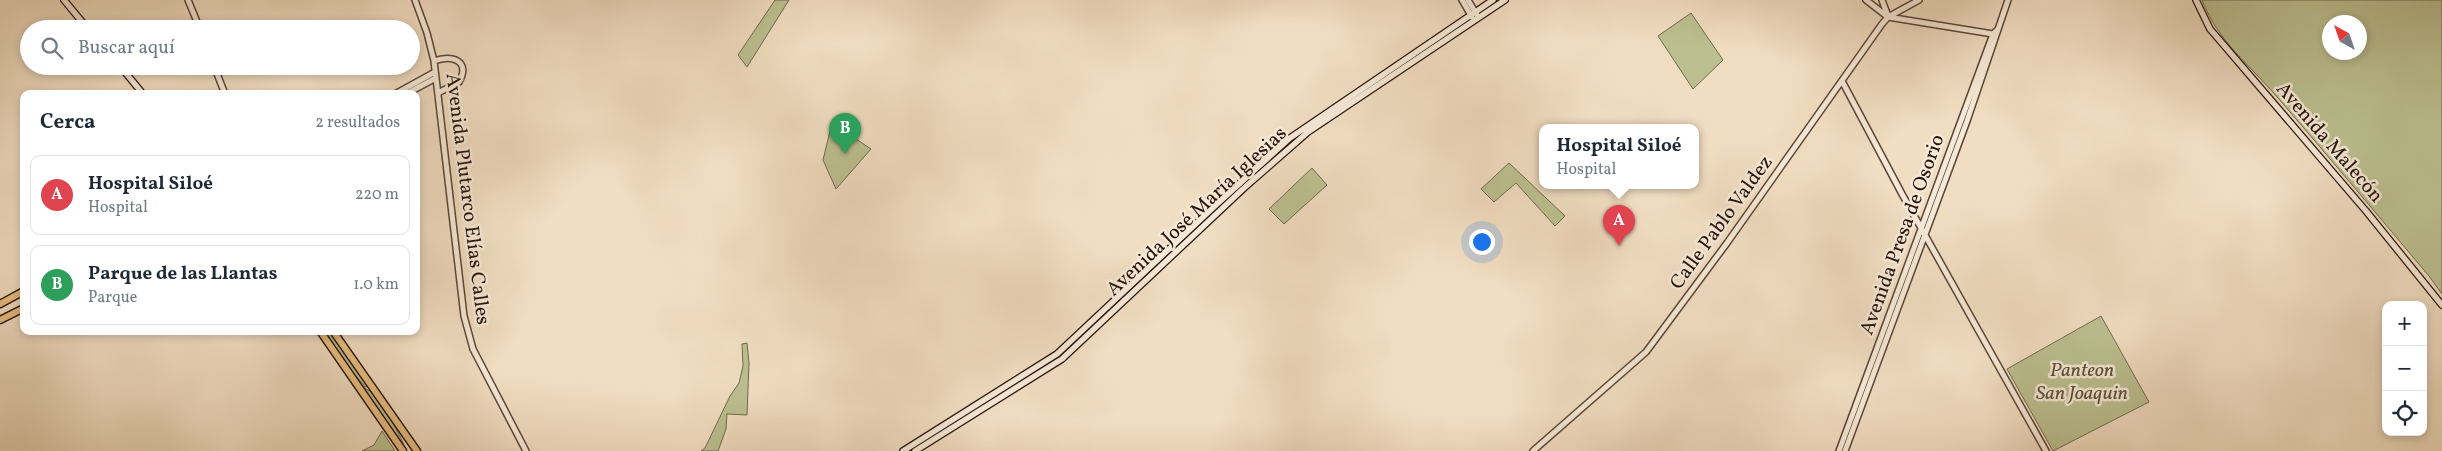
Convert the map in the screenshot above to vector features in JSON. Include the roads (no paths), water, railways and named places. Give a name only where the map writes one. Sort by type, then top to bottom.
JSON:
[{"type":"main road","points":[[64,0],[81,20]]},
{"type":"main road","name":"Avenida José María Iglesias","points":[[915,451],[1062,359],[1244,188],[1308,132],[1475,16],[1493,0]]},
{"type":"main road","name":"Avenida José María Iglesias","points":[[903,451],[1057,354],[1216,204],[1290,138],[1475,16],[1505,0]]},
{"type":"main road","name":"Avenida Malecón","points":[[2196,0],[2210,29],[2328,166],[2442,305]]},
{"type":"main road","points":[[127,75],[139,90]]},
{"type":"main road","points":[[0,304],[20,293]]},
{"type":"main road","points":[[0,320],[20,310]]},
{"type":"main road","points":[[323,335],[403,451]]},
{"type":"main road","points":[[336,335],[417,451]]},
{"type":"main road","points":[[342,363],[351,369],[364,387],[371,388]]},
{"type":"street","points":[[188,0],[196,20]]},
{"type":"street","name":"Avenida Plutarco Elías Calles","points":[[415,0],[428,33],[434,61],[464,316],[473,349],[526,451]]},
{"type":"street","points":[[1462,0],[1475,16]]},
{"type":"street","points":[[1468,0],[1475,16]]},
{"type":"street","points":[[1866,0],[1888,17],[1995,32]]},
{"type":"street","points":[[1882,0],[1888,17]]},
{"type":"street","name":"Calle Pablo Valdez","points":[[1533,451],[1646,352],[1888,17],[1918,0]]},
{"type":"street","name":"Avenida Presa de Osorio","points":[[1840,451],[1921,228],[2008,0]]},
{"type":"street","name":"Avenida Presa de Osorio","points":[[1845,451],[1970,113],[1995,32]]},
{"type":"street","points":[[434,61],[446,57],[455,58],[460,64],[462,73],[459,82],[438,94]]},
{"type":"street","points":[[218,75],[223,90]]},
{"type":"street","points":[[404,90],[436,75]]},
{"type":"street","points":[[412,90],[436,75]]},
{"type":"street","points":[[1842,81],[1921,228],[2046,451]]},
{"type":"place","name":"Parque de las Llantas","points":[[845,154]]},
{"type":"place","name":"Hospital Siloé","points":[[1619,246]]},
{"type":"park label","name":"Panteon San Joaquin","points":[[2082,382]]}]
